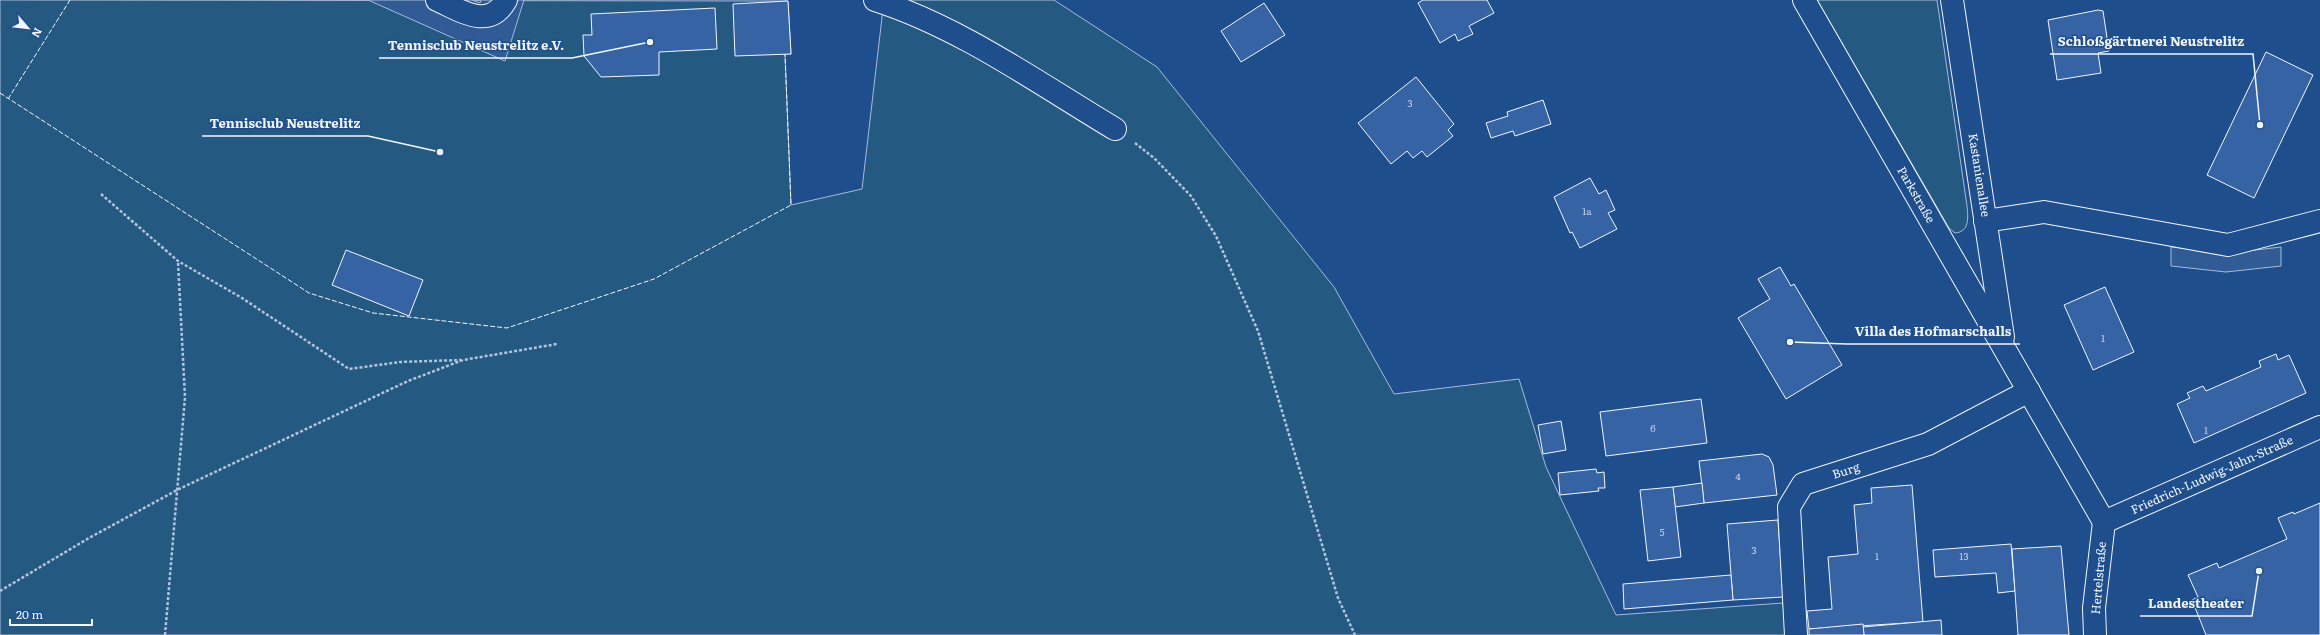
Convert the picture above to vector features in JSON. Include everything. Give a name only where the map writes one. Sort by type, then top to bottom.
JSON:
[{"type":"street","points":[[437,0],[474,16],[486,17],[497,12],[506,0]]},
{"type":"street","points":[[875,0],[903,9],[955,33],[1115,128]]},
{"type":"street","name":"Parkstraße","points":[[1804,0],[2029,391]]},
{"type":"street","name":"Kastanienallee","points":[[1952,0],[2005,350]]},
{"type":"street","points":[[1986,220],[2044,212],[2228,245],[2320,221]]},
{"type":"street","points":[[2029,391],[2104,522]]},
{"type":"street","name":"Burg","points":[[1796,635],[1789,507],[1803,484],[1928,444],[2029,391]]},
{"type":"street","name":"Friedrich-Ludwig-Jahn-Straße","points":[[2104,522],[2320,427]]},
{"type":"street","name":"Hertelstraße","points":[[2095,635],[2094,608],[2104,522]]},
{"type":"path","points":[[1115,128],[1154,158],[1191,196],[1216,236],[1258,331],[1338,598],[1355,635]]},
{"type":"path","points":[[102,194],[178,261],[242,298],[349,369],[400,362],[463,360],[557,344]]},
{"type":"path","points":[[165,635],[179,489],[185,397],[178,261]]},
{"type":"path","points":[[0,591],[89,538],[179,489],[408,381],[463,360]]},
{"type":"shaded area","points":[[0,0],[788,1],[791,54],[785,54],[791,205],[862,189],[884,0],[1054,0],[1157,67],[1334,287],[1394,394],[1519,379],[1546,467],[1616,615],[1783,603],[1786,635],[0,635]]},
{"type":"shaded area","points":[[368,0],[472,0],[480,3],[481,0],[524,0],[505,61]]},
{"type":"shaded area","points":[[1817,0],[1937,0],[1968,215],[1966,227],[1960,232],[1955,233],[1949,228]]},
{"type":"shaded area","points":[[2171,247],[2230,253],[2281,247],[2281,266],[2226,272],[2171,266]]},
{"type":"building","points":[[1423,0],[1487,0],[1494,13],[1469,26],[1473,34],[1458,41],[1455,34],[1440,43],[1418,3]]},
{"type":"building","points":[[788,1],[791,54],[735,56],[733,4]]},
{"type":"building","points":[[1264,3],[1285,35],[1241,62],[1221,31]]},
{"type":"building","points":[[715,8],[717,49],[659,52],[659,75],[601,77],[584,56],[583,35],[592,35],[591,14]]},
{"type":"building","points":[[2098,10],[2103,11],[2109,51],[2098,53],[2101,73],[2057,80],[2048,20]]},
{"type":"building","points":[[2266,52],[2313,75],[2254,198],[2207,175]]},
{"type":"building","points":[[1416,77],[1454,124],[1448,130],[1453,136],[1427,157],[1422,151],[1413,158],[1407,151],[1391,164],[1358,123]]},
{"type":"building","points":[[1543,100],[1551,124],[1515,136],[1513,131],[1491,138],[1486,123],[1508,116],[1507,112]]},
{"type":"building","points":[[1590,178],[1599,194],[1606,190],[1615,210],[1608,213],[1617,229],[1580,248],[1572,232],[1570,233],[1554,197]]},
{"type":"building","points":[[346,250],[423,280],[409,316],[332,285]]},
{"type":"building","points":[[1780,267],[1791,286],[1794,284],[1842,365],[1786,399],[1738,318],[1770,299],[1758,279]]},
{"type":"building","points":[[2105,287],[2134,352],[2093,370],[2064,305]]},
{"type":"building","points":[[2276,354],[2278,360],[2289,355],[2306,393],[2194,443],[2177,404],[2190,398],[2187,393],[2203,386],[2206,391],[2261,367],[2259,361]]},
{"type":"building","points":[[1701,399],[1707,443],[1606,456],[1600,412]]},
{"type":"building","points":[[1561,421],[1566,450],[1543,454],[1538,425]]},
{"type":"building","points":[[1762,454],[1769,457],[1773,465],[1777,495],[1704,503],[1699,461]]},
{"type":"building","points":[[1596,469],[1597,473],[1604,472],[1605,488],[1598,488],[1599,491],[1560,495],[1558,473]]},
{"type":"building","points":[[1702,483],[1704,503],[1675,507],[1673,487]]},
{"type":"building","points":[[1912,485],[1923,622],[1809,629],[1807,611],[1832,609],[1828,557],[1858,554],[1854,505],[1872,503],[1871,488]]},
{"type":"building","points":[[1673,487],[1681,557],[1648,561],[1640,490]]},
{"type":"building","points":[[2320,503],[2320,635],[2206,635],[2192,600],[2198,597],[2188,575],[2217,563],[2219,568],[2287,539],[2278,518],[2293,512],[2294,514]]},
{"type":"building","points":[[1778,520],[1783,597],[1733,600],[1727,524]]},
{"type":"building","points":[[2011,544],[2015,591],[1998,593],[1996,573],[1935,577],[1933,550]]},
{"type":"building","points":[[2061,546],[2069,635],[2018,635],[2012,549]]},
{"type":"building","points":[[1731,575],[1733,600],[1624,609],[1623,584]]},
{"type":"building","points":[[1941,620],[1942,635],[1864,635],[1863,627]]},
{"type":"building","points":[[1863,624],[1864,635],[1809,635],[1809,629]]},
{"type":"fence","points":[[8,99],[70,0]]},
{"type":"fence","points":[[0,93],[309,293],[373,313],[507,328],[654,279],[791,205],[785,54]]},
{"type":"place","name":"Tennisclub Neustrelitz e.V.","points":[[650,42]]},
{"type":"place","name":"Schloßgärtnerei Neustrelitz","points":[[2260,125]]},
{"type":"place","name":"Tennisclub Neustrelitz","points":[[440,152]]},
{"type":"place","name":"Villa des Hofmarschalls","points":[[1790,342]]},
{"type":"place","name":"Landestheater","points":[[2259,571]]}]
